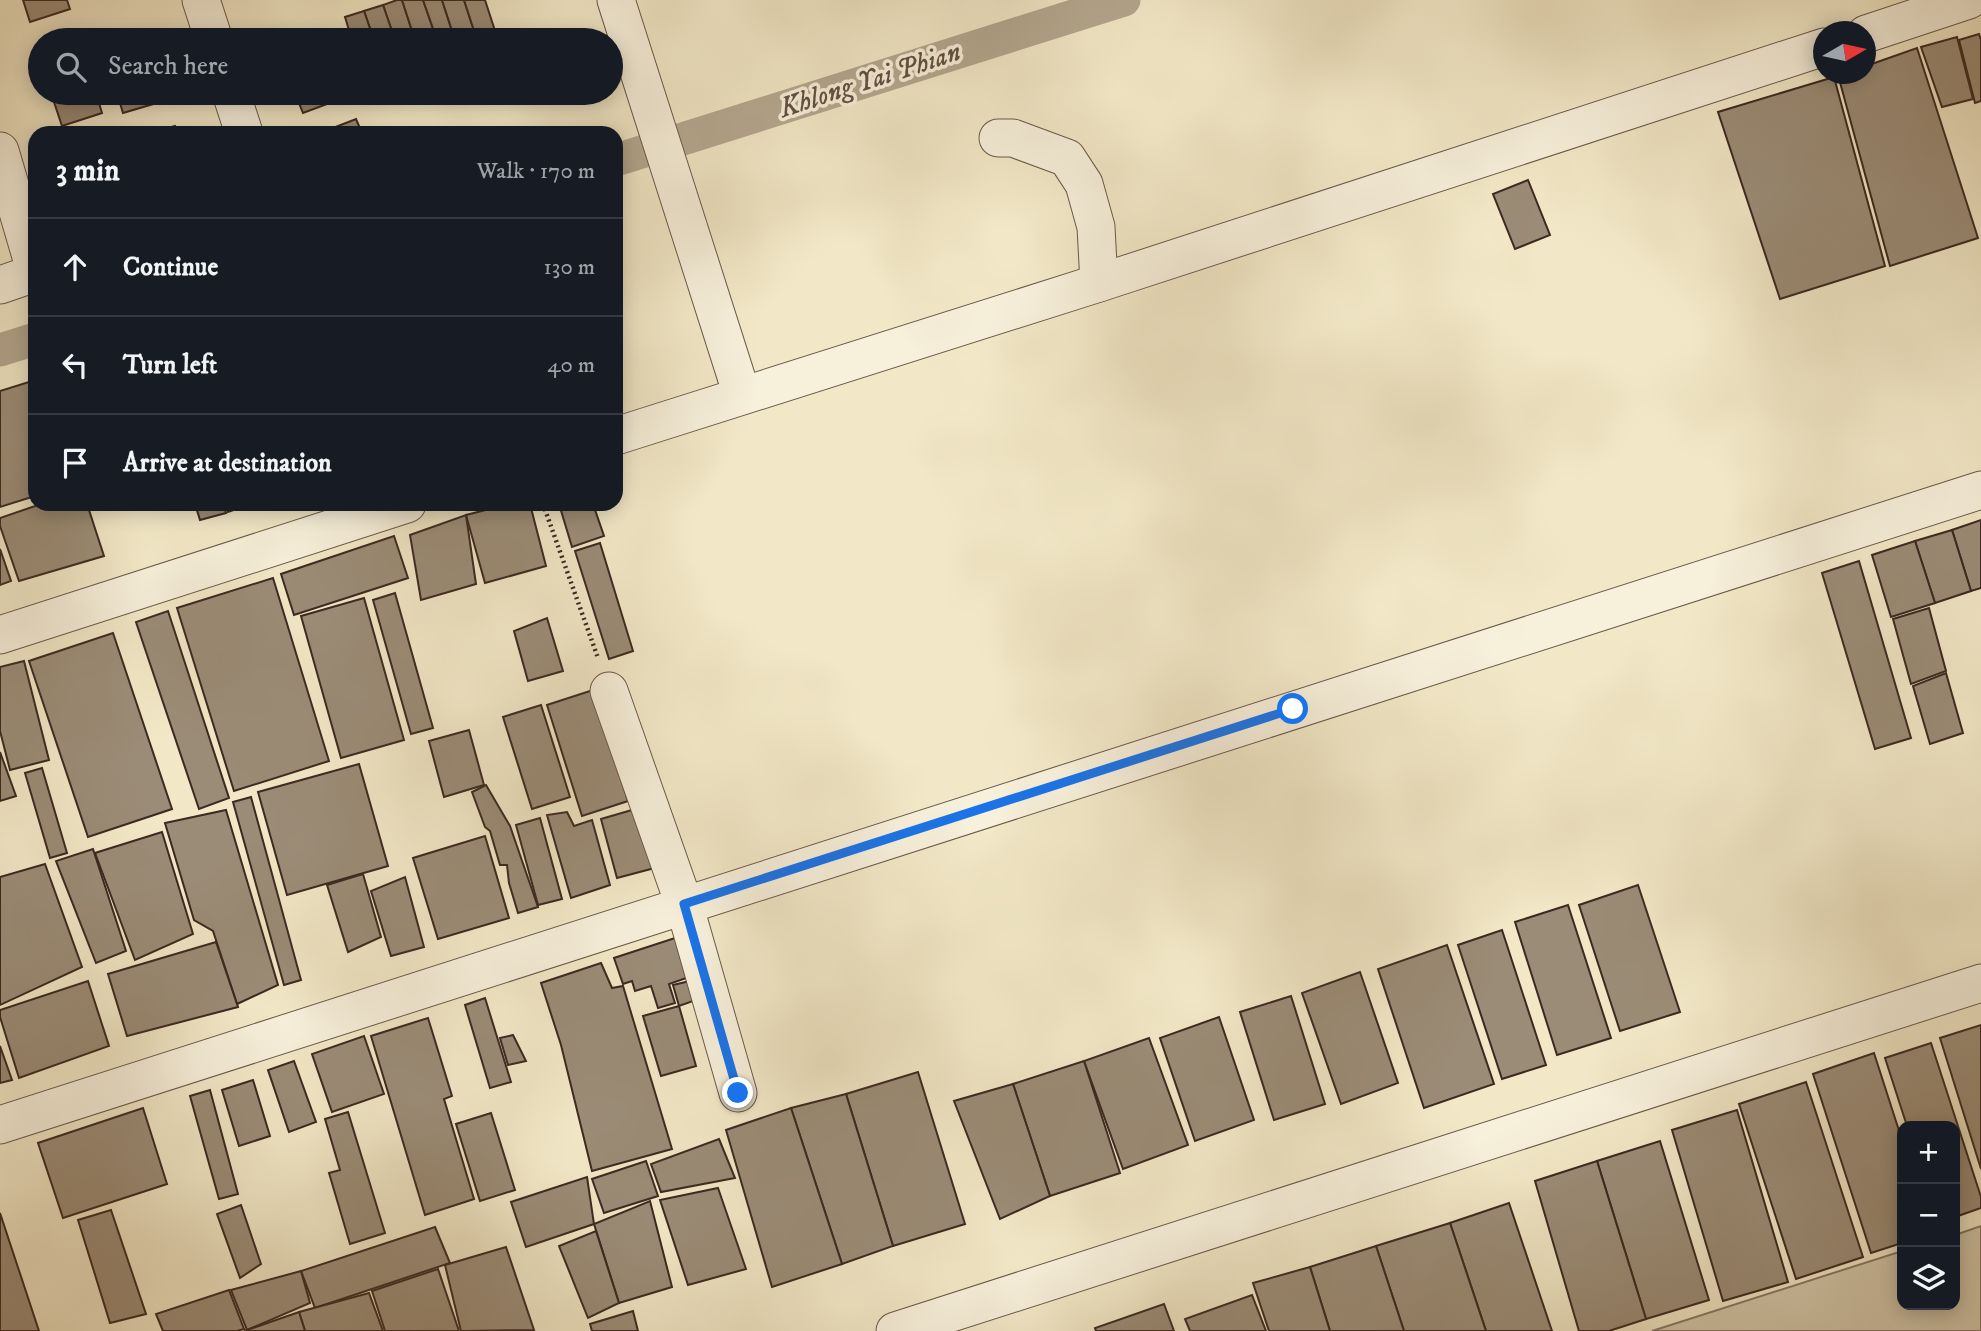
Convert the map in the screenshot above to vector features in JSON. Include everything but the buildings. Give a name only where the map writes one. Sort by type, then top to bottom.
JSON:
[{"type":"street","points":[[201,0],[210,28]]},
{"type":"street","points":[[616,0],[742,396]]},
{"type":"street","points":[[1876,31],[1969,0]]},
{"type":"street","points":[[623,434],[1099,283],[1813,51]]},
{"type":"street","points":[[235,105],[242,126]]},
{"type":"street","points":[[998,138],[1013,138],[1068,158],[1084,184],[1097,227],[1099,283]]},
{"type":"street","points":[[0,151],[28,247]]},
{"type":"street","points":[[0,285],[28,274]]},
{"type":"street","points":[[0,1125],[1981,490]]},
{"type":"street","points":[[0,635],[385,511]]},
{"type":"street","points":[[609,691],[684,904],[738,1093]]},
{"type":"street","points":[[895,1331],[1981,983]]},
{"type":"path","points":[[545,511],[609,691]]},
{"type":"shaded area","points":[[1981,1226],[1981,1331],[1652,1331],[1897,1253],[1897,1310],[1960,1310],[1960,1233]]},
{"type":"waterway","name":"Khlong Yai Phian","points":[[623,158],[1124,0]]},
{"type":"waterway","name":"Khlong Yai Phian","points":[[0,350],[28,341]]},
{"type":"route","points":[[738,1093],[684,904],[1293,709]]}]
